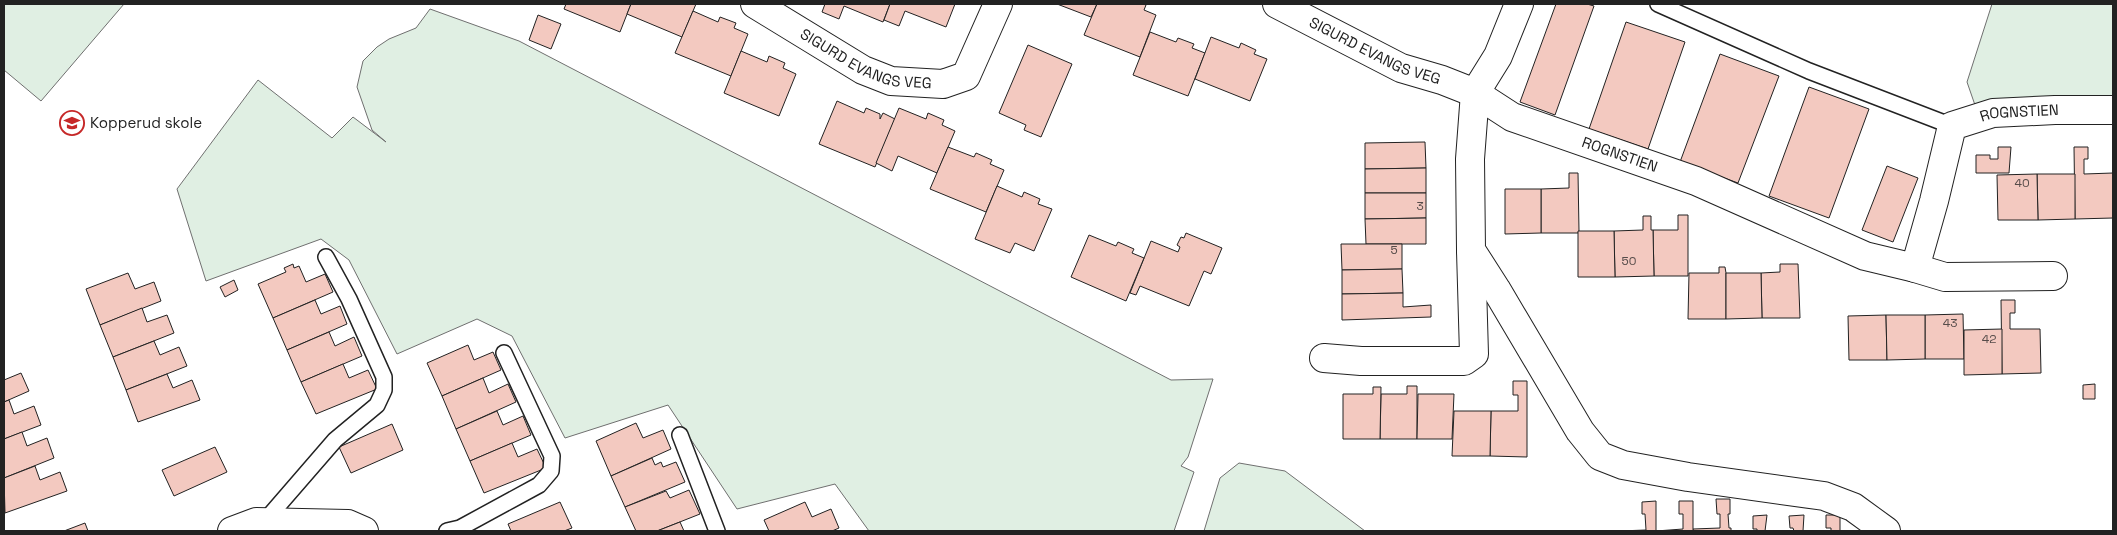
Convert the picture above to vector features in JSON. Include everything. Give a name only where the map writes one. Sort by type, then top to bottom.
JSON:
[{"type":"street","name":"SIGURD EVANGS VEG","points":[[755,4],[863,70],[891,81],[943,84],[966,76],[998,4]]},
{"type":"street","name":"SIGURD EVANGS VEG","points":[[1277,4],[1401,68],[1442,80],[1475,93]]},
{"type":"street","points":[[1324,358],[1361,361],[1464,362],[1474,354],[1470,159],[1475,93],[1498,56],[1519,4]]},
{"type":"street","name":"ROGNSTIEN","points":[[1475,93],[1512,117],[1696,181],[1866,256],[1915,268],[1945,278],[2053,276]]},
{"type":"street","name":"ROGNSTIEN","points":[[1952,126],[1993,113],[2113,110]]},
{"type":"street","points":[[1915,268],[1952,126]]},
{"type":"street","points":[[1471,250],[1580,431],[1600,456],[1623,464],[1688,477],[1824,496],[1853,507],[1886,531]]},
{"type":"street","points":[[232,531],[256,522],[348,524],[364,531]]},
{"type":"lane","points":[[1658,4],[1809,71],[1952,126]]},
{"type":"lane","points":[[264,522],[335,440],[377,405],[384,390],[384,377],[349,299],[326,257]]},
{"type":"lane","points":[[447,531],[460,528],[539,485],[551,471],[552,456],[504,353]]},
{"type":"lane","points":[[680,435],[717,531]]},
{"type":"green space","points":[[4,4],[124,4],[41,101],[4,70]]},
{"type":"green space","points":[[1992,4],[2113,4],[2113,99],[1976,108],[1967,82]]},
{"type":"green space","points":[[430,9],[519,41],[1171,380],[1213,379],[1188,457],[1181,466],[1194,472],[1174,531],[869,531],[835,484],[737,509],[668,405],[565,438],[512,336],[477,319],[397,354],[349,260],[321,239],[206,281],[177,189],[258,80],[332,138],[353,117],[386,142],[372,130],[357,87],[363,61],[377,47],[389,39],[416,28]]},
{"type":"green space","points":[[1239,463],[1285,471],[1365,531],[1204,531],[1220,478]]},
{"type":"building","points":[[566,4],[631,4],[620,32],[564,9]]},
{"type":"building","points":[[631,4],[696,4],[682,37],[627,14]]},
{"type":"building","points":[[825,4],[890,4],[883,22],[844,6],[839,19],[822,12]]},
{"type":"building","points":[[890,4],[955,4],[946,27],[905,11],[899,26],[884,20]]},
{"type":"building","points":[[1057,4],[1097,4],[1091,17]]},
{"type":"building","points":[[1097,4],[1143,4],[1146,5],[1144,10],[1156,15],[1140,57],[1084,35]]},
{"type":"building","points":[[1556,4],[1587,4],[1594,6],[1555,115],[1520,102]]},
{"type":"building","points":[[693,11],[718,22],[720,17],[736,23],[734,28],[748,34],[731,76],[675,53]]},
{"type":"building","points":[[538,15],[561,24],[551,49],[529,40]]},
{"type":"building","points":[[1626,22],[1685,42],[1648,149],[1589,129]]},
{"type":"building","points":[[1150,32],[1176,42],[1178,38],[1194,44],[1192,48],[1205,53],[1188,96],[1133,75]]},
{"type":"building","points":[[1211,37],[1239,48],[1241,43],[1256,50],[1254,54],[1267,59],[1250,101],[1195,79]]},
{"type":"building","points":[[1028,45],[1072,64],[1041,137],[1024,130],[1026,125],[999,113]]},
{"type":"building","points":[[741,51],[767,62],[769,56],[785,63],[783,68],[796,74],[779,116],[724,93]]},
{"type":"building","points":[[1720,54],[1779,76],[1738,183],[1680,162]]},
{"type":"building","points":[[1809,87],[1869,109],[1829,218],[1769,196]]},
{"type":"building","points":[[837,101],[864,113],[866,108],[880,114],[880,119],[883,113],[895,119],[875,167],[819,144]]},
{"type":"building","points":[[899,108],[926,119],[928,113],[944,120],[942,125],[955,131],[937,173],[898,156],[892,171],[876,163]]},
{"type":"building","points":[[1425,142],[1426,168],[1365,169],[1365,143]]},
{"type":"building","points":[[948,147],[974,157],[976,153],[992,160],[990,164],[1004,170],[986,212],[930,189]]},
{"type":"building","points":[[1998,147],[2011,147],[2009,173],[1976,173],[1976,155],[1990,155],[1990,159],[1998,159]]},
{"type":"building","points":[[2074,147],[2088,147],[2088,159],[2084,159],[2084,174],[2113,173],[2113,218],[2075,219]]},
{"type":"building","points":[[1887,166],[1918,178],[1893,242],[1862,230]]},
{"type":"building","points":[[1426,168],[1426,193],[1365,193],[1365,169]]},
{"type":"building","points":[[1569,173],[1578,173],[1579,231],[1578,233],[1541,233],[1541,189],[1569,188]]},
{"type":"building","points":[[2037,174],[2075,174],[2075,219],[2038,220]]},
{"type":"building","points":[[2037,174],[2038,220],[1998,220],[1997,175]]},
{"type":"building","points":[[997,186],[1022,197],[1024,192],[1040,199],[1038,204],[1052,209],[1034,251],[1015,243],[1010,253],[975,239]]},
{"type":"building","points":[[1505,189],[1541,189],[1541,233],[1505,234]]},
{"type":"building","points":[[1365,193],[1426,193],[1426,218],[1365,219]]},
{"type":"building","points":[[1678,215],[1688,215],[1688,276],[1654,276],[1653,230],[1678,230]]},
{"type":"building","points":[[1643,216],[1651,216],[1654,276],[1615,277],[1614,231],[1643,230]]},
{"type":"building","points":[[1426,218],[1426,244],[1366,244],[1365,219]]},
{"type":"building","points":[[1578,231],[1614,231],[1615,277],[1578,277]]},
{"type":"building","points":[[1186,233],[1222,248],[1211,274],[1204,271],[1189,306],[1140,286],[1136,295],[1130,293],[1151,241],[1178,252],[1180,247],[1177,245],[1181,237],[1184,238]]},
{"type":"building","points":[[1089,235],[1116,246],[1118,242],[1134,249],[1132,253],[1144,258],[1126,301],[1071,277]]},
{"type":"building","points":[[1341,244],[1402,244],[1402,269],[1342,270]]},
{"type":"building","points":[[293,264],[294,268],[299,266],[306,282],[325,274],[333,292],[273,318],[258,284],[286,272],[284,268]]},
{"type":"building","points":[[1780,264],[1798,264],[1800,318],[1762,318],[1761,273],[1780,272]]},
{"type":"building","points":[[1719,267],[1725,267],[1726,273],[1726,319],[1688,319],[1689,273],[1719,273]]},
{"type":"building","points":[[1402,269],[1403,293],[1342,294],[1342,270]]},
{"type":"building","points":[[128,273],[135,289],[154,282],[161,301],[100,325],[86,289]]},
{"type":"building","points":[[1726,273],[1761,273],[1762,318],[1726,319]]},
{"type":"building","points":[[234,280],[238,290],[225,297],[220,287]]},
{"type":"building","points":[[1403,293],[1403,307],[1431,305],[1431,317],[1342,320],[1342,294]]},
{"type":"building","points":[[315,300],[321,314],[340,306],[347,324],[287,350],[273,318]]},
{"type":"building","points":[[2001,300],[2015,300],[2015,313],[2010,313],[2010,329],[2040,329],[2041,373],[2002,374]]},
{"type":"building","points":[[142,308],[147,322],[167,315],[174,333],[113,357],[100,325]]},
{"type":"building","points":[[1963,314],[1964,359],[1925,359],[1925,315]]},
{"type":"building","points":[[1886,315],[1887,360],[1849,360],[1848,316]]},
{"type":"building","points":[[1886,315],[1925,315],[1925,359],[1887,360]]},
{"type":"building","points":[[2002,329],[2002,374],[1964,375],[1964,330]]},
{"type":"building","points":[[329,332],[335,346],[354,337],[362,356],[301,382],[287,350]]},
{"type":"building","points":[[154,341],[160,355],[179,347],[187,366],[126,390],[113,357]]},
{"type":"building","points":[[468,345],[474,360],[493,352],[501,370],[442,396],[427,363]]},
{"type":"building","points":[[343,364],[349,378],[368,370],[377,389],[316,414],[301,382]]},
{"type":"building","points":[[21,373],[29,391],[4,402],[4,380]]},
{"type":"building","points":[[167,374],[173,388],[192,380],[200,400],[138,422],[126,390]]},
{"type":"building","points":[[483,378],[489,393],[508,384],[516,402],[456,429],[442,396]]},
{"type":"building","points":[[1513,381],[1527,381],[1527,457],[1490,456],[1491,411],[1518,411],[1518,395],[1513,395]]},
{"type":"building","points":[[2095,384],[2095,399],[2083,399],[2083,385]]},
{"type":"building","points":[[1407,386],[1417,386],[1417,439],[1380,439],[1381,394],[1407,394]]},
{"type":"building","points":[[1373,387],[1381,387],[1380,439],[1343,439],[1343,394],[1373,394]]},
{"type":"building","points":[[1418,394],[1454,394],[1452,439],[1417,439]]},
{"type":"building","points":[[9,400],[14,414],[34,406],[41,425],[4,439],[4,402]]},
{"type":"building","points":[[497,411],[503,425],[523,416],[531,435],[470,461],[456,429]]},
{"type":"building","points":[[1454,411],[1491,411],[1490,456],[1452,456]]},
{"type":"building","points":[[636,423],[643,438],[663,430],[671,449],[611,476],[596,441]]},
{"type":"building","points":[[392,424],[403,450],[351,473],[339,447]]},
{"type":"building","points":[[22,432],[27,446],[47,438],[54,458],[4,478],[4,439]]},
{"type":"building","points":[[512,443],[518,457],[537,449],[546,468],[484,493],[470,461]]},
{"type":"building","points":[[215,447],[227,472],[174,496],[162,470]]},
{"type":"building","points":[[652,458],[655,465],[661,462],[663,467],[676,462],[685,482],[625,507],[611,476]]},
{"type":"building","points":[[35,466],[40,480],[60,472],[67,491],[5,513],[4,478]]},
{"type":"building","points":[[689,490],[700,514],[657,531],[636,531],[625,507],[666,491],[670,498]]},
{"type":"building","points":[[1716,499],[1730,499],[1730,514],[1728,514],[1731,531],[1693,531],[1693,529],[1720,528],[1720,514],[1717,514]]},
{"type":"building","points":[[1656,501],[1656,531],[1619,531],[1646,530],[1645,514],[1642,514],[1642,502]]},
{"type":"building","points":[[1679,501],[1693,501],[1693,531],[1656,531],[1683,529],[1683,514],[1679,514]]},
{"type":"building","points":[[560,502],[572,528],[564,531],[511,531],[508,524]]},
{"type":"building","points":[[805,502],[812,517],[831,509],[839,528],[832,531],[769,531],[764,520]]},
{"type":"building","points":[[1767,515],[1765,531],[1753,529],[1753,516]]},
{"type":"building","points":[[1804,515],[1803,531],[1794,531],[1793,528],[1790,528],[1789,516]]},
{"type":"building","points":[[1826,515],[1840,515],[1840,531],[1831,531],[1831,528],[1826,528]]},
{"type":"building","points":[[680,522],[684,531],[657,531]]},
{"type":"building","points":[[85,523],[88,531],[64,531]]},
{"type":"place","name":"Kopperud skole","points":[[72,123]]}]
